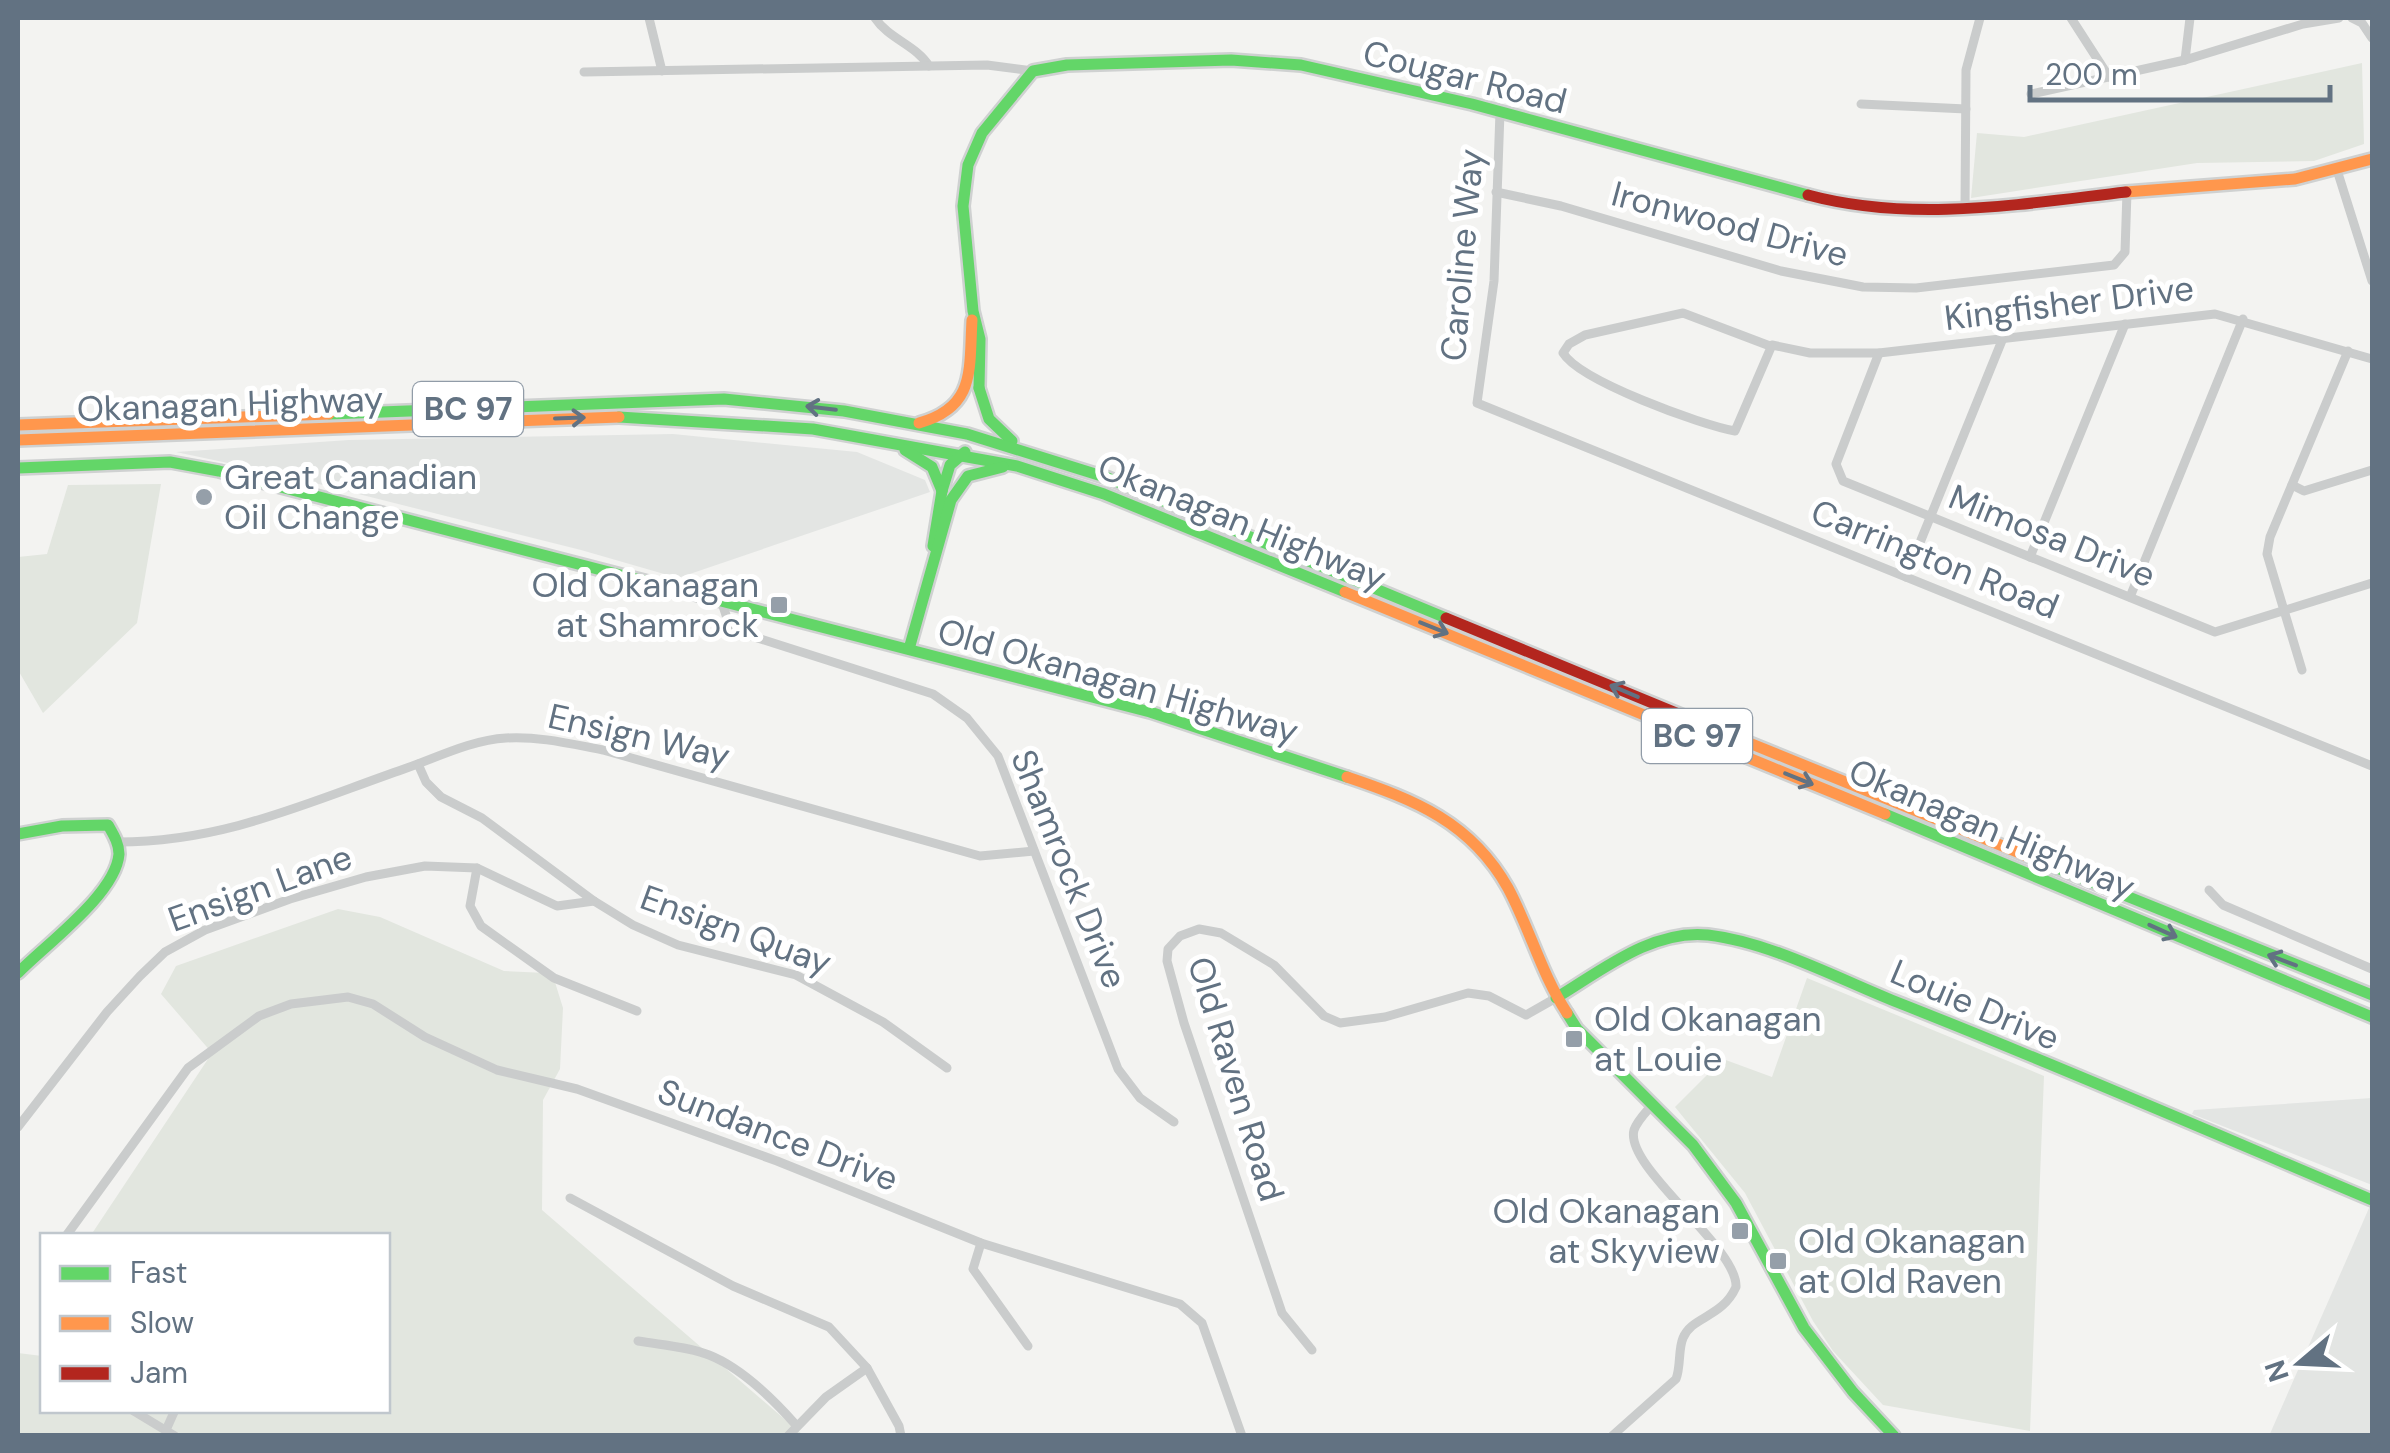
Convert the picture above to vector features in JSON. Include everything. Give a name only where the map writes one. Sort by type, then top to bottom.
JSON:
[{"type":"main road","name":"Cougar Road","points":[[1034,71],[1067,64],[1167,60],[1301,66],[1500,112],[1856,206],[1905,211],[2295,179],[2372,159]]},
{"type":"main road","points":[[917,424],[951,412],[964,394],[972,357],[973,311],[963,206],[968,165],[982,133],[1034,71]]},
{"type":"main road","points":[[973,311],[980,338],[975,406]]},
{"type":"main road","points":[[979,388],[988,421],[995,430],[1052,459]]},
{"type":"main road","name":"Okanagan Highway","points":[[18,425],[724,399],[969,429],[1259,539],[1830,777],[2372,995]]},
{"type":"main road","name":"Okanagan Highway","points":[[18,440],[617,417],[813,428],[1017,466],[1104,494],[1552,676],[2372,1017]]},
{"type":"main road","points":[[883,440],[916,434],[950,441],[969,429]]},
{"type":"main road","points":[[883,440],[932,467],[942,492]]},
{"type":"main road","points":[[932,563],[942,492],[950,466],[960,454],[978,450],[1017,460],[1052,459]]},
{"type":"main road","name":"Old Okanagan Highway","points":[[18,468],[170,462],[219,471],[1150,712],[1409,798],[1462,830],[1491,861],[1509,890],[1556,998],[1577,1029],[1693,1145],[1725,1188],[1804,1328],[1894,1436]]},
{"type":"main road","points":[[909,648],[951,500],[959,485],[978,472],[1017,466]]},
{"type":"main road","points":[[18,834],[53,825],[98,824],[108,825],[118,842],[117,861],[94,898],[18,973]]},
{"type":"main road","name":"Louie Drive","points":[[1556,998],[1646,945],[1680,936],[1707,935],[1758,947],[2372,1200]]},
{"type":"main road","points":[[2287,984],[2342,992],[2372,1005]]},
{"type":"street","points":[[649,18],[662,71]]},
{"type":"street","points":[[874,18],[889,34],[923,57],[928,66]]},
{"type":"street","points":[[1965,208],[1966,70],[1980,18]]},
{"type":"street","points":[[2071,18],[2109,77]]},
{"type":"street","points":[[2184,60],[2190,18]]},
{"type":"street","points":[[2031,94],[2184,60],[2303,21],[2339,18]]},
{"type":"street","points":[[2352,18],[2362,23],[2372,38]]},
{"type":"street","name":"Cougar Road","points":[[584,72],[987,65],[1034,71]]},
{"type":"street","points":[[1861,104],[1966,109]]},
{"type":"street","name":"Caroline Way","points":[[1477,403],[1494,281],[1500,112]]},
{"type":"street","points":[[2337,170],[2372,281]]},
{"type":"street","name":"Ironwood Drive","points":[[1496,192],[1561,206],[1781,271],[1864,287],[1916,288],[2114,265],[2125,252],[2127,192]]},
{"type":"street","name":"Kingfisher Drive","points":[[1770,346],[1683,313],[1585,335],[1568,344],[1563,353],[1569,364],[1592,378],[1714,427],[1736,431],[1772,346],[1826,354],[1880,353],[2215,314],[2372,359]]},
{"type":"street","points":[[2130,597],[2243,320]]},
{"type":"street","points":[[2030,557],[2125,324]]},
{"type":"street","points":[[1906,577],[2003,338]]},
{"type":"street","points":[[2302,670],[2267,554],[2270,537],[2348,351]]},
{"type":"street","name":"Mimosa Drive","points":[[1880,353],[1836,464],[1843,481],[2215,632],[2372,583]]},
{"type":"street","name":"Carrington Road","points":[[1477,403],[2372,766]]},
{"type":"street","points":[[2292,485],[2304,491],[2372,470]]},
{"type":"street","name":"Shamrock Drive","points":[[721,600],[728,621],[742,633],[933,694],[967,718],[998,756],[1118,1069],[1140,1098],[1174,1122]]},
{"type":"street","name":"Ensign Way","points":[[118,842],[166,842],[251,824],[460,748],[502,738],[546,739],[604,750],[980,856],[1034,851]]},
{"type":"street","name":"Ensign Quay","points":[[418,764],[426,782],[441,797],[482,818],[633,925],[678,945],[796,975],[884,1022],[947,1068]]},
{"type":"street","name":"Ensign Lane","points":[[18,1127],[107,1012],[165,952],[206,930],[290,899],[366,877],[425,866],[477,868],[558,906],[594,901]]},
{"type":"street","points":[[477,868],[470,906],[481,926],[554,978],[637,1011]]},
{"type":"street","points":[[2209,890],[2223,905],[2372,968]]},
{"type":"street","name":"Old Raven Road","points":[[1312,1350],[1282,1313],[1184,1023],[1167,961],[1168,949],[1180,936],[1199,929],[1221,933],[1274,965],[1324,1016],[1340,1023],[1385,1017],[1468,993],[1489,996],[1526,1015],[1556,998]]},
{"type":"street","name":"Sundance Drive","points":[[68,1233],[188,1068],[259,1016],[291,1004],[348,997],[373,1004],[425,1037],[497,1070],[578,1089],[777,1161],[981,1243],[1180,1304],[1202,1323],[1242,1436]]},
{"type":"street","points":[[1612,1436],[1676,1379],[1683,1337],[1696,1322],[1722,1308],[1736,1287],[1732,1268],[1664,1188],[1634,1144],[1635,1126],[1652,1105]]},
{"type":"street","points":[[570,1198],[733,1286],[828,1328],[867,1368],[901,1436]]},
{"type":"street","points":[[981,1243],[972,1269],[1028,1346]]},
{"type":"street","points":[[638,1341],[690,1349],[713,1357],[757,1386],[796,1426]]},
{"type":"street","points":[[788,1436],[826,1397],[867,1368]]},
{"type":"street","points":[[137,1413],[171,1433]]},
{"type":"shaded area","points":[[2362,63],[2364,144],[2314,161],[2197,163],[1971,198],[1977,133],[2024,137]]},
{"type":"shaded area","points":[[673,434],[857,452],[925,480],[930,492],[678,578],[279,474],[176,452],[349,440]]},
{"type":"shaded area","points":[[161,484],[137,623],[43,713],[18,670],[18,557],[47,554],[68,485]]},
{"type":"shaded area","points":[[338,909],[380,917],[504,971],[546,973],[554,979],[563,1008],[560,1069],[543,1100],[542,1210],[803,1435],[18,1435],[18,1353],[40,1356],[40,1413],[390,1413],[390,1233],[92,1233],[212,1053],[161,994],[176,966]]},
{"type":"shaded area","points":[[1807,978],[2044,1076],[2030,1431],[1883,1405],[1833,1351],[1745,1193],[1675,1107],[1723,1059],[1772,1077]]},
{"type":"shaded area","points":[[2372,1098],[2372,1185],[2192,1114],[2194,1110]]},
{"type":"shaded area","points":[[2372,1201],[2372,1435],[2269,1436],[2353,1245]]},
{"type":"traffic: fast","points":[[979,388],[980,339],[973,311],[963,206],[968,165],[982,133],[1033,71],[1067,65],[1231,60],[1301,65],[1472,104],[1808,195]]},
{"type":"traffic: fast","points":[[979,388],[989,419],[1012,441]]},
{"type":"traffic: fast","points":[[329,414],[724,399],[844,411],[967,434],[1108,478],[1446,618]]},
{"type":"traffic: fast","points":[[619,417],[813,429],[1017,466],[1104,494],[1345,592]]},
{"type":"traffic: fast","points":[[905,450],[932,467],[942,491]]},
{"type":"traffic: fast","points":[[942,491],[950,465],[965,452]]},
{"type":"traffic: fast","points":[[18,468],[170,462],[219,471],[1150,712],[1347,777]]},
{"type":"traffic: fast","points":[[909,649],[951,500],[968,476],[1003,467]]},
{"type":"traffic: fast","points":[[933,546],[942,491]]},
{"type":"traffic: fast","points":[[1885,814],[2372,1017]]},
{"type":"traffic: fast","points":[[18,834],[62,826],[108,825],[119,854],[106,886],[93,902],[18,973]]},
{"type":"traffic: fast","points":[[2047,864],[2372,995]]},
{"type":"traffic: fast","points":[[1556,998],[1647,945],[1687,935],[1731,939],[1802,962],[2372,1200]]},
{"type":"traffic: fast","points":[[1567,1013],[1577,1029],[1693,1145],[1736,1203],[1804,1328],[1853,1392],[1894,1436]]},
{"type":"traffic: slow","points":[[2126,192],[2295,179],[2372,159]]},
{"type":"traffic: slow","points":[[919,423],[938,416],[960,397],[969,370],[972,320]]},
{"type":"traffic: slow","points":[[18,425],[329,414]]},
{"type":"traffic: slow","points":[[18,440],[619,417]]},
{"type":"traffic: slow","points":[[1345,592],[1885,814]]},
{"type":"traffic: slow","points":[[1737,738],[2047,864]]},
{"type":"traffic: slow","points":[[1347,777],[1439,816],[1477,846],[1508,888],[1567,1013]]},
{"type":"traffic: jam","points":[[1808,195],[1847,203],[1927,210],[2007,206],[2126,192]]},
{"type":"traffic: jam","points":[[1446,618],[1737,738]]},
{"type":"place","name":"Great Canadian Oil Change","points":[[204,497]]},
{"type":"place","name":"Old Okanagan at Shamrock","points":[[779,605]]},
{"type":"place","name":"Old Okanagan at Louie","points":[[1574,1039]]},
{"type":"place","name":"Old Okanagan at Skyview","points":[[1740,1231]]},
{"type":"place","name":"Old Okanagan at Old Raven","points":[[1778,1261]]}]
